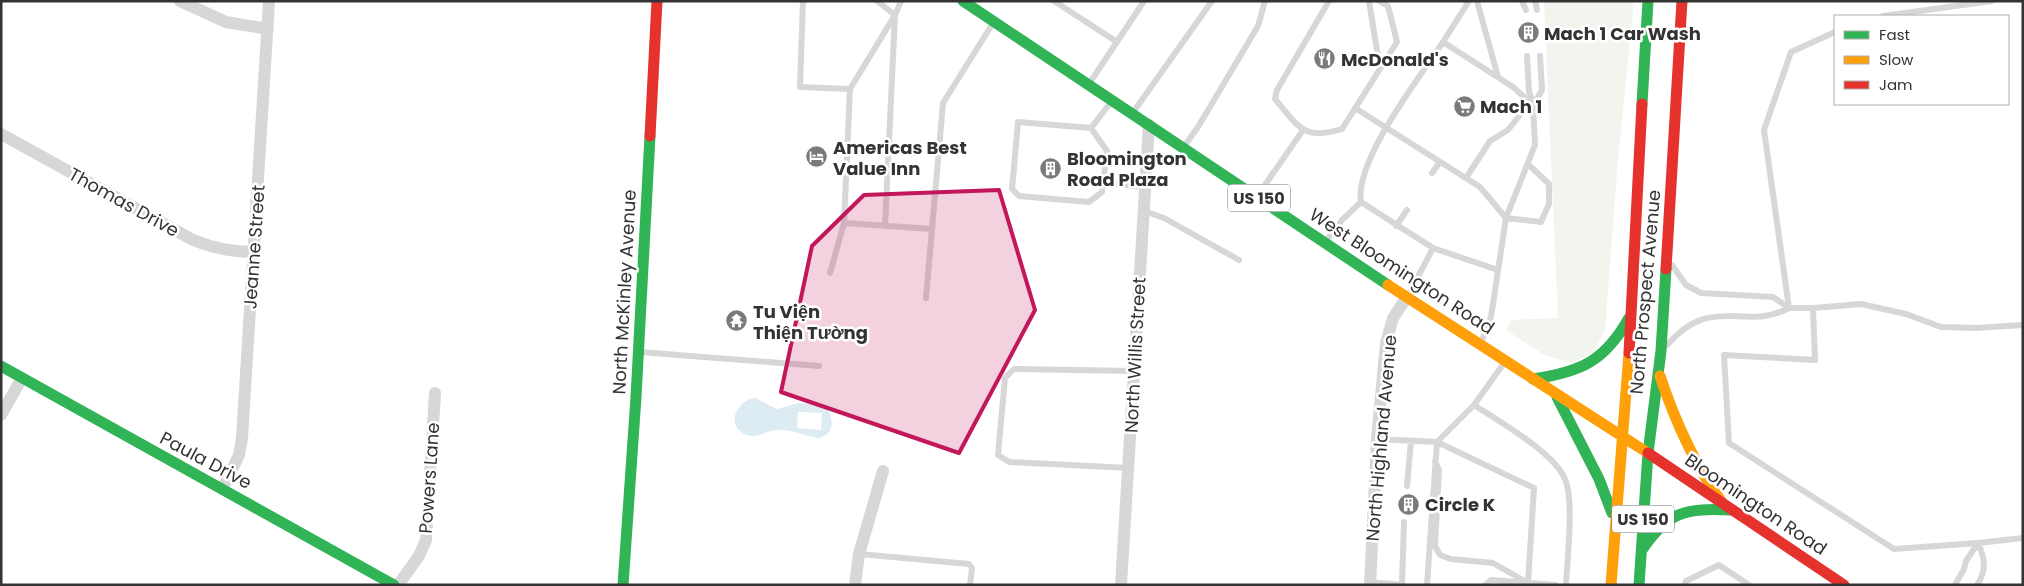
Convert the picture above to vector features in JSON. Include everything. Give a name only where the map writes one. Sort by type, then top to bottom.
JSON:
[{"type":"main road","name":"North McKinley Avenue","points":[[623,585],[657,1]]},
{"type":"main road","name":"West Bloomington Road","points":[[963,1],[1408,297],[1648,453]]},
{"type":"main road","name":"North Prospect Avenue","points":[[1611,585],[1614,524],[1623,438],[1632,314],[1648,1]]},
{"type":"main road","name":"North Prospect Avenue","points":[[1639,585],[1648,453],[1661,351],[1682,1]]},
{"type":"main road","points":[[1533,379],[1570,373],[1594,363],[1612,346],[1632,314]]},
{"type":"main road","name":"Paula Drive","points":[[1,366],[396,585]]},
{"type":"main road","points":[[1659,373],[1690,452],[1702,476],[1721,501]]},
{"type":"main road","points":[[1556,394],[1606,492],[1614,524]]},
{"type":"main road","name":"Bloomington Road","points":[[1648,453],[1844,585]]},
{"type":"main road","points":[[1641,552],[1659,525],[1674,515],[1699,510],[1731,510]]},
{"type":"street","points":[[180,1],[226,22],[268,29]]},
{"type":"street","name":"Jeanne Street","points":[[222,488],[236,463],[241,446],[269,1]]},
{"type":"street","name":"North Willis Street","points":[[1121,585],[1149,125]]},
{"type":"street","name":"Thomas Drive","points":[[1,134],[193,240],[211,247],[235,252],[254,252]]},
{"type":"street","name":"North Highland Avenue","points":[[1370,584],[1377,439],[1386,343],[1394,318],[1408,297]]},
{"type":"street","points":[[1,416],[22,378]]},
{"type":"street","name":"Powers Lane","points":[[396,585],[419,556],[426,540],[435,393]]},
{"type":"street","points":[[855,585],[859,554],[883,472]]},
{"type":"lane","points":[[803,1],[800,87],[850,89]]},
{"type":"lane","points":[[877,1],[896,15]]},
{"type":"lane","points":[[830,273],[844,223],[850,89],[896,15],[901,1]]},
{"type":"lane","points":[[1054,1],[1117,42]]},
{"type":"lane","points":[[1089,85],[1144,1]]},
{"type":"lane","points":[[1131,114],[1212,1]]},
{"type":"lane","points":[[1183,148],[1198,127],[1258,26],[1266,1]]},
{"type":"lane","points":[[1330,1],[1277,90],[1275,99],[1303,130],[1315,135],[1342,129],[1396,42],[1388,6],[1378,1]]},
{"type":"lane","points":[[1369,1],[1380,69]]},
{"type":"lane","points":[[1469,1],[1385,128],[1363,174],[1359,191],[1361,202],[1433,248],[1498,270]]},
{"type":"lane","points":[[1477,1],[1498,77]]},
{"type":"lane","points":[[1522,1],[1526,10]]},
{"type":"lane","points":[[1535,1],[1538,10]]},
{"type":"lane","points":[[1890,15],[1992,1]]},
{"type":"lane","points":[[885,226],[896,15]]},
{"type":"lane","points":[[926,298],[943,102],[994,22]]},
{"type":"lane","points":[[1789,308],[1764,130],[1791,52],[1834,32]]},
{"type":"lane","points":[[1443,42],[1498,77],[1533,105]]},
{"type":"lane","points":[[1480,343],[1491,317],[1506,218],[1535,145],[1533,105],[1529,91],[1527,56]]},
{"type":"lane","points":[[1533,105],[1542,90],[1540,56]]},
{"type":"lane","points":[[1466,178],[1490,141],[1508,130],[1519,116],[1525,98]]},
{"type":"lane","points":[[1091,128],[1112,101]]},
{"type":"lane","points":[[1355,108],[1480,187],[1506,218],[1541,222],[1549,204],[1549,184],[1528,164]]},
{"type":"lane","points":[[1018,122],[1091,128],[1107,151],[1102,192],[1089,202],[1019,196],[1012,189],[1018,122]]},
{"type":"lane","points":[[1257,196],[1303,130]]},
{"type":"lane","points":[[1432,173],[1440,162]]},
{"type":"lane","points":[[1103,183],[1145,187]]},
{"type":"lane","points":[[1325,242],[1342,220],[1361,202]]},
{"type":"lane","points":[[1396,226],[1407,210]]},
{"type":"lane","points":[[1144,211],[1164,218],[1239,260]]},
{"type":"lane","points":[[844,223],[932,229]]},
{"type":"lane","points":[[1408,297],[1433,248]]},
{"type":"lane","points":[[1667,256],[1686,285],[1701,293],[1773,297],[1789,308]]},
{"type":"lane","points":[[1661,351],[1683,329],[1706,317],[1773,316],[1789,308],[1861,304],[1906,314],[1940,327],[1976,328],[2023,325]]},
{"type":"lane","points":[[1813,308],[1815,360],[1724,355],[1729,443],[1894,549],[2023,538]]},
{"type":"lane","points":[[638,352],[820,366]]},
{"type":"lane","points":[[1427,585],[1437,442],[1474,405],[1505,361]]},
{"type":"lane","points":[[1128,468],[1009,462],[998,455],[1004,378],[1014,369],[1134,371]]},
{"type":"lane","points":[[1474,405],[1553,461],[1565,478],[1569,497],[1566,585]]},
{"type":"lane","points":[[1377,439],[1437,442],[1534,488],[1528,583]]},
{"type":"lane","points":[[1407,486],[1411,441]]},
{"type":"lane","points":[[1435,461],[1439,470],[1435,546],[1440,556],[1451,559],[1493,562],[1528,583]]},
{"type":"lane","points":[[1370,584],[1402,585],[1404,522]]},
{"type":"lane","points":[[1955,585],[1964,569],[1966,561],[1978,542]]},
{"type":"lane","points":[[1977,585],[1981,579],[1985,558],[1978,542]]},
{"type":"lane","points":[[859,554],[968,564],[972,568],[970,585]]},
{"type":"lane","points":[[1685,585],[1686,581],[1719,565],[1749,585]]},
{"type":"lane","points":[[1485,585],[1492,580],[1556,585]]},
{"type":"highlighted area","points":[[999,190],[1035,310],[959,453],[781,392],[812,246],[864,195]]},
{"type":"shaded area","points":[[1544,1],[1634,1],[1618,159],[1605,330],[1594,352],[1571,363],[1543,354],[1506,330],[1511,320],[1558,318]]},
{"type":"shaded area","points":[[755,398],[777,409],[799,403],[824,405],[830,414],[831,428],[825,436],[819,438],[782,430],[773,430],[755,436],[747,435],[740,432],[736,427],[735,415],[742,404]],"holes":[[[798,412],[822,413],[821,430],[797,428]]]},
{"type":"traffic: fast","points":[[963,1],[1388,285]]},
{"type":"traffic: fast","points":[[1642,104],[1648,1]]},
{"type":"traffic: fast","points":[[623,585],[636,397],[650,136]]},
{"type":"traffic: fast","points":[[1639,585],[1648,453],[1661,351],[1666,269]]},
{"type":"traffic: fast","points":[[1533,379],[1565,373],[1590,362],[1611,345],[1629,318]]},
{"type":"traffic: fast","points":[[1,366],[394,585]]},
{"type":"traffic: fast","points":[[1557,397],[1599,479],[1612,513]]},
{"type":"traffic: fast","points":[[1642,550],[1661,527],[1679,515],[1690,511],[1731,510]]},
{"type":"traffic: slow","points":[[1388,285],[1648,453]]},
{"type":"traffic: slow","points":[[1611,585],[1629,353]]},
{"type":"traffic: slow","points":[[1660,376],[1686,441],[1721,501]]},
{"type":"traffic: jam","points":[[650,136],[657,1]]},
{"type":"traffic: jam","points":[[1666,269],[1682,1]]},
{"type":"traffic: jam","points":[[1629,353],[1642,104]]},
{"type":"traffic: jam","points":[[1648,453],[1844,585]]},
{"type":"place","name":"Mach 1 Car Wash","points":[[1528,33]]},
{"type":"place","name":"McDonald's","points":[[1325,59]]},
{"type":"place","name":"Mach 1","points":[[1464,106]]},
{"type":"place","name":"Americas Best Value Inn","points":[[817,157]]},
{"type":"place","name":"Bloomington Road Plaza","points":[[1051,168]]},
{"type":"place","name":"Tu Viện Thiện Tường","points":[[737,321]]},
{"type":"place","name":"Circle K","points":[[1409,504]]}]
